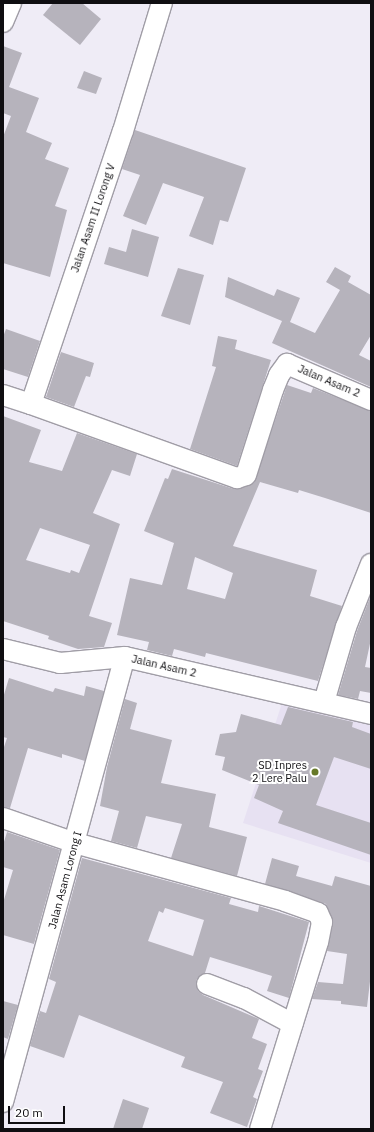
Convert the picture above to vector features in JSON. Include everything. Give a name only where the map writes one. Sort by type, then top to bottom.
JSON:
[{"type":"street","points":[[3,22],[11,3]]},
{"type":"street","name":"Jalan Asam II Lorong V","points":[[31,404],[123,131],[162,3]]},
{"type":"street","name":"Jalan Asam 2","points":[[31,404],[237,478],[246,475],[273,390],[279,374],[287,364],[371,400]]},
{"type":"street","points":[[3,395],[31,404]]},
{"type":"street","points":[[324,702],[346,627],[371,564]]},
{"type":"street","name":"Jalan Asam 2","points":[[3,649],[60,663],[125,657],[371,714]]},
{"type":"street","name":"Jalan Asam Lorong I","points":[[3,1102],[125,657]]},
{"type":"street","points":[[3,818],[75,843],[285,901],[318,913],[322,922],[318,942],[260,1129]]},
{"type":"street","points":[[207,984],[244,998],[293,1024]]},
{"type":"shaded area","name":"SD Inpres 2 Lere Palu","points":[[283,700],[371,722],[371,863],[243,823]]},
{"type":"building","points":[[53,3],[82,3],[101,19],[80,45],[43,15]]},
{"type":"building","points":[[3,46],[22,53],[9,87],[39,98],[26,132],[52,143],[45,159],[69,168],[55,206],[67,210],[50,277],[3,263],[3,137],[11,116],[3,113]]},
{"type":"building","points":[[84,71],[102,78],[96,94],[77,88]]},
{"type":"building","points":[[135,130],[246,168],[228,222],[220,220],[213,245],[189,236],[204,197],[163,183],[146,225],[123,216],[140,175],[122,169]]},
{"type":"building","points":[[132,229],[159,237],[148,277],[104,264],[109,247],[126,252]]},
{"type":"building","points":[[335,267],[351,276],[348,282],[371,295],[371,335],[359,355],[371,361],[371,387],[272,343],[282,321],[225,297],[228,277],[274,296],[277,289],[300,298],[290,322],[315,333],[340,290],[326,282]]},
{"type":"building","points":[[178,268],[204,275],[190,325],[161,316]]},
{"type":"building","points":[[6,329],[40,341],[28,377],[3,369],[3,337]]},
{"type":"building","points":[[218,336],[237,340],[235,349],[271,360],[237,466],[190,449],[216,367],[212,366]]},
{"type":"building","points":[[61,352],[94,363],[90,377],[86,376],[74,407],[46,397]]},
{"type":"building","points":[[287,385],[311,393],[313,388],[371,411],[371,513],[299,490],[298,493],[260,482],[233,546],[317,570],[310,596],[342,606],[318,681],[206,653],[205,657],[174,649],[172,656],[147,650],[149,642],[117,635],[130,578],[162,585],[174,543],[144,531],[165,478],[168,479],[172,469],[234,489],[254,483]],"holes":[[[195,557],[233,573],[225,599],[187,589]]]},
{"type":"building","points":[[3,416],[41,430],[29,462],[62,471],[77,433],[137,454],[130,476],[112,470],[93,513],[120,524],[89,616],[112,623],[104,647],[78,649],[48,639],[49,636],[3,621]],"holes":[[[40,528],[90,545],[79,573],[71,570],[70,573],[26,560]]]},
{"type":"building","points":[[371,595],[371,639],[365,667],[371,668],[371,693],[360,691],[358,699],[338,695],[357,631]]},
{"type":"building","points":[[9,678],[53,692],[55,688],[84,696],[86,686],[104,691],[85,761],[62,754],[62,758],[28,748],[10,808],[3,807],[3,750],[7,738],[3,737],[3,698]]},
{"type":"building","points":[[125,699],[137,703],[130,729],[172,740],[161,783],[216,794],[209,827],[247,837],[237,876],[171,858],[182,824],[146,816],[137,848],[111,841],[119,811],[100,806],[107,767]]},
{"type":"building","name":"SD Inpres 2 Lere Palu","points":[[288,707],[353,722],[352,727],[371,734],[371,769],[334,757],[316,805],[371,823],[371,855],[278,823],[283,811],[254,798],[259,785],[222,770],[225,757],[215,755],[220,734],[236,732],[241,714],[281,725]]},
{"type":"building","points":[[7,832],[60,850],[34,944],[3,935],[3,903],[13,870],[3,867],[3,845]]},
{"type":"building","points":[[82,858],[231,898],[229,904],[258,912],[259,906],[309,922],[289,998],[267,991],[272,976],[210,957],[205,973],[196,980],[198,991],[203,995],[259,1019],[252,1038],[267,1044],[258,1069],[263,1071],[253,1097],[257,1099],[247,1127],[210,1113],[223,1082],[181,1067],[185,1057],[79,1015],[64,1058],[30,1046],[40,1011],[46,1013],[56,982],[49,979]],"holes":[[[165,908],[204,920],[193,956],[148,941],[159,911],[163,913]]]},
{"type":"building","points":[[272,858],[299,866],[296,876],[332,886],[335,876],[371,886],[371,973],[367,1007],[341,1004],[341,1001],[312,999],[318,982],[343,984],[347,954],[327,951],[333,924],[326,904],[265,884]]},
{"type":"building","points":[[3,1001],[18,1005],[8,1039],[3,1037]]},
{"type":"building","points":[[123,1099],[149,1108],[142,1129],[113,1129]]},
{"type":"place","name":"SD Inpres 2 Lere Palu","points":[[315,772]]}]
